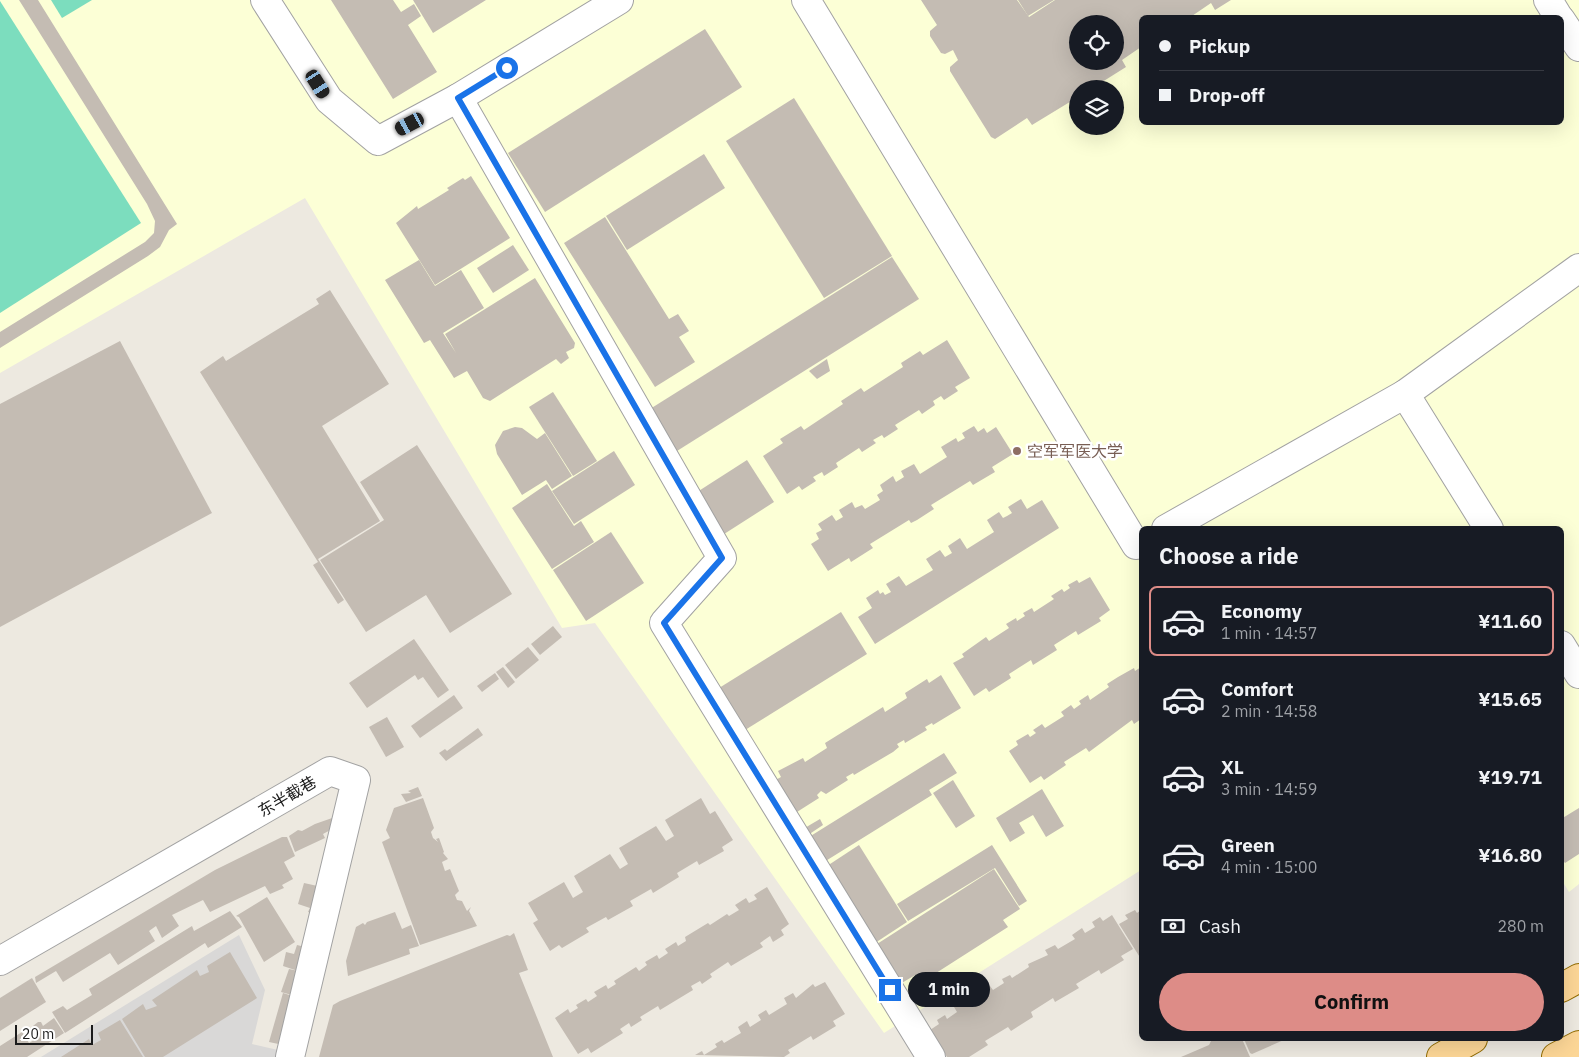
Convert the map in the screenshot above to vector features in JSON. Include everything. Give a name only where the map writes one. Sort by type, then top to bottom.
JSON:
[{"type":"main road","points":[[1564,986],[1579,978]]},
{"type":"main road","points":[[1441,1057],[1469,1041]]},
{"type":"main road","points":[[1556,1057],[1579,1044]]},
{"type":"street","points":[[265,0],[329,100],[378,141],[458,98],[619,0]]},
{"type":"street","points":[[806,0],[1136,545],[1139,543]]},
{"type":"street","points":[[1548,0],[1557,15]]},
{"type":"street","points":[[1564,25],[1579,47]]},
{"type":"street","points":[[458,98],[722,558],[664,623],[931,1057]]},
{"type":"street","points":[[1171,526],[1405,394],[1579,268]]},
{"type":"street","points":[[1405,394],[1487,526]]},
{"type":"street","points":[[1564,650],[1579,674]]},
{"type":"street","name":"东半截巷","points":[[0,961],[330,771],[356,780],[290,1057]]},
{"type":"shaded area","name":"空军军医大学","points":[[0,0],[1579,0],[1579,884],[1569,892],[1564,884],[1564,526],[1139,526],[1139,871],[884,1033],[595,623],[562,628],[305,198],[0,373]]},
{"type":"shaded area","points":[[239,935],[265,990],[252,1044],[278,1050],[276,1057],[41,1057]]},
{"type":"green space","points":[[51,0],[92,0],[62,18]]},
{"type":"green space","points":[[0,1],[141,223],[0,313]]},
{"type":"building","points":[[19,0],[38,0],[177,224],[169,230],[160,247],[148,256],[0,348],[0,332],[145,242],[154,233],[155,221],[147,204]]},
{"type":"building","points":[[331,0],[393,0],[401,12],[414,4],[421,16],[408,25],[437,72],[393,99]]},
{"type":"building","points":[[413,0],[486,0],[433,33]]},
{"type":"building","points":[[921,0],[1017,0],[1029,17],[1055,0],[1231,0],[1215,10],[1211,3],[1193,15],[1139,15],[1139,48],[1124,59],[1124,15],[1069,15],[1069,70],[1121,70],[1105,80],[1069,80],[1069,102],[1032,125],[1027,118],[995,139],[991,137],[950,71],[950,67],[958,60],[953,50],[945,54],[941,53],[930,36],[930,31],[937,25]]},
{"type":"building","points":[[1018,0],[1054,0],[1028,16]]},
{"type":"building","points":[[705,29],[742,87],[545,212],[508,153]]},
{"type":"building","points":[[794,98],[892,256],[824,298],[726,141]]},
{"type":"building","points":[[704,154],[725,188],[627,250],[606,216]]},
{"type":"building","points":[[471,176],[510,238],[435,285],[396,223],[417,206],[418,209],[449,190],[447,188],[463,178],[465,180]]},
{"type":"building","points":[[605,217],[669,319],[678,314],[689,331],[679,337],[695,362],[655,387],[564,243]]},
{"type":"building","points":[[513,245],[529,270],[493,293],[477,268]]},
{"type":"building","points":[[892,257],[919,299],[669,456],[642,414]]},
{"type":"building","points":[[419,260],[435,286],[461,270],[484,308],[443,333],[456,353],[445,334],[535,278],[575,343],[574,348],[566,352],[569,358],[561,364],[556,359],[490,401],[483,398],[467,371],[454,378],[430,340],[424,343],[385,280]]},
{"type":"building","points":[[330,290],[389,384],[322,426],[380,521],[318,559],[344,600],[338,604],[313,565],[318,562],[200,372],[223,356],[226,361],[319,304],[316,299]]},
{"type":"building","points":[[947,340],[970,378],[955,387],[958,391],[944,400],[941,396],[933,401],[935,405],[922,414],[919,410],[895,425],[898,429],[884,438],[882,435],[873,440],[876,443],[862,452],[859,448],[836,463],[838,467],[824,476],[822,472],[813,477],[816,481],[802,490],[799,486],[787,494],[763,456],[783,443],[780,439],[801,426],[804,430],[843,404],[841,401],[861,388],[864,392],[903,367],[901,363],[920,351],[923,355]]},
{"type":"building","points":[[120,341],[212,513],[0,627],[0,404]]},
{"type":"building","points":[[827,359],[830,371],[817,379],[809,371]]},
{"type":"building","points":[[553,392],[597,461],[573,476],[529,407]]},
{"type":"building","points":[[974,426],[978,432],[984,428],[987,433],[996,427],[1013,454],[992,467],[995,472],[973,485],[970,481],[931,505],[934,509],[917,520],[911,523],[909,520],[870,544],[873,548],[851,562],[849,558],[828,571],[811,544],[819,539],[816,533],[822,530],[818,524],[832,515],[836,521],[843,517],[839,510],[852,502],[855,508],[862,505],[865,509],[880,500],[877,495],[883,491],[880,485],[893,476],[896,482],[904,477],[901,471],[914,464],[920,474],[947,457],[941,447],[956,438],[958,442],[965,438],[962,433]]},
{"type":"building","points":[[515,427],[522,428],[537,439],[545,433],[572,476],[552,489],[546,480],[522,495],[497,454],[495,445],[503,431]]},
{"type":"building","points":[[417,445],[512,594],[450,633],[426,595],[366,632],[320,560],[384,520],[360,482]]},
{"type":"building","points":[[614,451],[635,485],[574,524],[552,491]]},
{"type":"building","points":[[747,460],[774,502],[721,536],[694,494]]},
{"type":"building","points":[[547,484],[574,526],[581,521],[594,542],[552,569],[512,508]]},
{"type":"building","points":[[1021,499],[1027,509],[1042,500],[1059,528],[875,644],[858,617],[872,608],[866,598],[878,590],[880,594],[883,592],[885,595],[891,592],[886,584],[899,576],[906,586],[933,570],[926,559],[940,550],[945,557],[952,553],[948,546],[960,538],[967,549],[994,532],[987,520],[999,512],[1003,518],[1012,513],[1008,507]]},
{"type":"building","points":[[611,532],[644,583],[586,621],[553,570]]},
{"type":"building","points":[[1090,577],[1110,610],[1099,618],[1101,621],[1078,635],[1076,631],[1054,645],[1057,650],[1033,665],[1031,660],[1009,674],[1011,678],[989,692],[986,688],[974,696],[953,663],[964,657],[962,654],[986,637],[989,641],[1009,628],[1006,624],[1016,618],[1017,621],[1025,616],[1023,613],[1032,608],[1034,612],[1054,599],[1051,596],[1062,589],[1064,592],[1070,588],[1068,585],[1077,580],[1079,583]]},
{"type":"building","points":[[841,612],[867,654],[737,735],[711,693]]},
{"type":"building","points":[[553,626],[562,637],[540,655],[531,644]]},
{"type":"building","points":[[414,639],[449,690],[438,698],[423,677],[418,680],[415,675],[367,708],[349,683]]},
{"type":"building","points":[[528,647],[539,660],[516,679],[505,665]]},
{"type":"building","points":[[503,667],[515,682],[508,688],[496,672]]},
{"type":"building","points":[[1134,668],[1135,671],[1139,668],[1139,720],[1134,724],[1132,720],[1089,752],[1086,748],[1064,762],[1066,765],[1044,780],[1041,776],[1030,783],[1009,751],[1018,745],[1016,741],[1028,734],[1030,737],[1036,733],[1033,730],[1042,724],[1045,728],[1064,716],[1061,712],[1071,705],[1074,709],[1081,704],[1079,701],[1088,695],[1090,700],[1109,687],[1107,684]]},
{"type":"building","points":[[495,673],[499,679],[482,692],[477,686]]},
{"type":"building","points":[[941,675],[961,708],[933,725],[932,723],[925,727],[927,730],[905,743],[904,740],[897,744],[899,747],[893,752],[854,775],[853,773],[846,777],[848,780],[826,794],[821,791],[817,795],[819,798],[789,817],[770,783],[781,777],[778,771],[803,758],[805,762],[827,748],[825,743],[883,707],[885,712],[907,698],[905,693],[927,679],[929,683]]},
{"type":"building","points":[[454,695],[463,708],[420,738],[411,726]]},
{"type":"building","points":[[387,717],[404,747],[386,757],[369,727]]},
{"type":"building","points":[[478,728],[483,735],[446,761],[439,753],[445,749],[447,751]]},
{"type":"building","points":[[944,753],[957,773],[929,790],[932,795],[824,862],[809,837]]},
{"type":"building","points":[[953,780],[975,816],[956,828],[933,793]]},
{"type":"building","points":[[418,787],[422,796],[406,802],[401,794],[411,793],[408,791]]},
{"type":"building","points":[[1042,789],[1064,826],[1046,837],[1033,815],[1019,823],[1025,833],[1010,842],[996,818]]},
{"type":"building","points":[[423,798],[434,828],[431,832],[433,838],[438,842],[436,839],[439,838],[443,853],[448,859],[442,862],[445,871],[450,869],[459,891],[455,895],[457,900],[462,901],[467,911],[471,907],[469,911],[477,926],[420,945],[382,842],[390,838],[386,830],[394,808]]},
{"type":"building","points":[[701,798],[710,814],[715,811],[733,840],[722,847],[724,851],[699,865],[697,861],[677,873],[679,877],[653,893],[651,889],[630,901],[633,906],[608,920],[606,917],[586,928],[589,932],[562,948],[559,945],[550,951],[533,923],[538,920],[528,903],[564,882],[573,898],[583,892],[574,876],[610,854],[620,869],[628,864],[619,848],[656,826],[666,841],[674,836],[665,820]]},
{"type":"building","points":[[1579,808],[1579,854],[1565,863],[1564,862],[1564,817]]},
{"type":"building","points":[[355,810],[334,828],[323,834],[325,838],[295,852],[289,836],[298,830],[302,831],[315,824]]},
{"type":"building","points":[[820,819],[823,825],[808,835],[803,829]]},
{"type":"building","points":[[282,837],[287,837],[295,856],[284,862],[293,879],[282,885],[284,888],[270,894],[265,886],[210,912],[203,900],[172,915],[179,926],[162,938],[156,926],[149,931],[155,941],[118,965],[110,953],[63,982],[56,971],[36,983],[35,977],[215,870]]},
{"type":"building","points":[[859,845],[907,922],[875,943],[827,866]]},
{"type":"building","points":[[992,845],[1027,901],[1019,906],[995,868],[908,921],[897,904]]},
{"type":"building","points":[[994,869],[1020,909],[1003,920],[1008,927],[922,982],[917,974],[900,984],[877,944]]},
{"type":"building","points":[[304,883],[322,887],[329,919],[308,912],[310,908],[298,904]]},
{"type":"building","points":[[767,887],[789,924],[781,930],[784,935],[773,942],[770,936],[760,943],[763,947],[731,966],[728,962],[710,974],[712,977],[702,984],[700,981],[691,986],[693,990],[660,1010],[658,1006],[640,1017],[642,1020],[631,1027],[629,1023],[620,1029],[623,1033],[591,1053],[588,1048],[578,1054],[555,1018],[568,1009],[570,1013],[578,1008],[576,1005],[586,999],[588,1002],[597,996],[594,992],[606,985],[608,989],[616,984],[614,981],[636,967],[639,971],[647,965],[645,962],[657,955],[659,959],[668,953],[665,949],[676,942],[678,946],[686,941],[685,937],[708,923],[710,925],[727,914],[729,916],[739,910],[735,905],[746,898],[749,903],[757,899],[754,895]]},
{"type":"building","points":[[267,897],[295,942],[264,962],[239,917],[236,916]]},
{"type":"building","points":[[1135,910],[1137,913],[1139,912],[1139,956],[1119,924],[1128,919],[1125,915]]},
{"type":"building","points":[[230,911],[242,927],[208,948],[205,943],[65,1033],[52,1012],[63,1006],[67,1010],[92,995],[89,989],[192,926],[194,931]]},
{"type":"building","points":[[395,912],[402,929],[411,925],[419,946],[409,949],[410,954],[348,976],[346,961],[356,927]]},
{"type":"building","points":[[1112,915],[1133,949],[1121,956],[1124,960],[1101,974],[1099,970],[1076,984],[1079,988],[1055,1002],[1053,998],[1031,1012],[1033,1017],[1011,1031],[1008,1027],[985,1041],[988,1045],[969,1057],[947,1057],[930,1030],[939,1024],[937,1020],[945,1015],[947,1019],[957,1012],[954,1007],[963,1002],[966,1006],[984,995],[981,991],[990,986],[993,990],[1004,983],[1002,979],[1010,975],[1012,978],[1029,967],[1028,964],[1048,955],[1045,950],[1055,945],[1058,949],[1075,939],[1072,935],[1082,928],[1085,933],[1095,927],[1092,922],[1100,917],[1103,921]]},
{"type":"building","points":[[514,933],[528,970],[519,973],[553,1057],[319,1057],[333,1005]]},
{"type":"building","points":[[297,945],[313,949],[299,997],[281,992],[289,969],[298,971],[283,966],[286,952],[294,954]]},
{"type":"building","points":[[230,952],[257,998],[163,1057],[145,1057],[122,1019],[143,1004],[146,1010],[157,1006],[152,1000],[197,970],[200,976],[209,972],[207,966]]},
{"type":"building","points":[[32,978],[46,1002],[0,1031],[0,998]]},
{"type":"building","points":[[825,982],[845,1014],[833,1021],[836,1026],[813,1040],[811,1036],[788,1050],[790,1053],[784,1057],[695,1055],[702,1051],[704,1055],[717,1047],[715,1044],[722,1040],[724,1043],[741,1033],[738,1027],[747,1021],[750,1027],[761,1020],[758,1015],[766,1010],[769,1015],[787,1004],[784,998],[793,993],[796,998],[813,984],[815,987]]},
{"type":"building","points":[[283,993],[299,998],[288,1046],[269,1042]]},
{"type":"building","points":[[54,1018],[64,1033],[27,1057],[0,1057],[0,1046],[22,1032],[29,1043],[39,1037],[33,1026],[41,1022],[43,1026]]},
{"type":"building","points":[[120,1020],[143,1057],[61,1057],[89,1039],[92,1045],[101,1040],[98,1033]]},
{"type":"building","points":[[1211,1041],[1243,1041],[1250,1057],[1181,1057],[1209,1045]]},
{"type":"building","points":[[1245,1041],[1281,1041],[1252,1054]]},
{"type":"place","name":"空军军医大学","points":[[1017,451]]},
{"type":"route","points":[[507,68],[458,98],[616,370],[722,558],[664,623],[890,990]]}]
